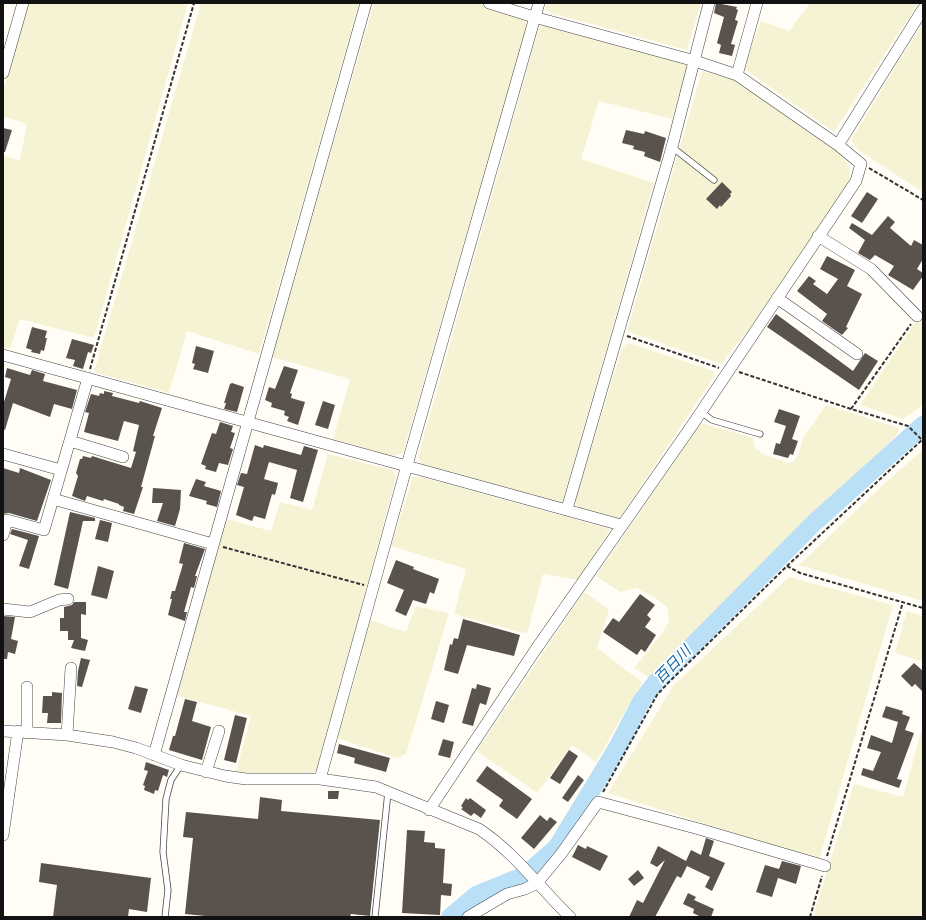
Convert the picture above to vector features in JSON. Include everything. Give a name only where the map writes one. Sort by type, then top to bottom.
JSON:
[{"type":"street","points":[[3,73],[23,3]]},
{"type":"street","points":[[154,754],[366,3]]},
{"type":"street","points":[[429,810],[534,652],[701,412],[856,181],[861,164],[838,145],[737,75],[695,61],[534,17],[489,3]]},
{"type":"street","points":[[320,779],[407,465],[539,3]]},
{"type":"street","points":[[566,509],[672,147],[695,61],[698,40],[709,3]]},
{"type":"street","points":[[737,75],[757,3]]},
{"type":"street","points":[[838,145],[923,9]]},
{"type":"street","points":[[818,236],[871,269],[917,316]]},
{"type":"street","points":[[777,298],[857,354]]},
{"type":"street","points":[[3,355],[621,525]]},
{"type":"street","points":[[3,535],[5,519],[44,530],[88,378]]},
{"type":"street","points":[[70,440],[123,457]]},
{"type":"street","points":[[3,454],[61,470]]},
{"type":"street","points":[[53,499],[213,544]]},
{"type":"street","points":[[3,609],[30,612],[59,600],[68,599]]},
{"type":"street","points":[[67,735],[71,668]]},
{"type":"street","points":[[3,835],[22,731],[27,687]]},
{"type":"street","points":[[3,731],[67,735],[113,742],[136,748],[181,765],[206,772],[246,779],[320,779],[376,787],[429,810],[479,829],[492,838],[520,863],[535,881],[570,917]]},
{"type":"street","points":[[206,772],[219,731]]},
{"type":"street","points":[[468,917],[507,894],[525,889],[535,881],[561,854],[598,802],[825,866]]},
{"type":"lane","points":[[672,147],[714,180]]},
{"type":"lane","points":[[701,412],[712,420],[760,434]]},
{"type":"lane","points":[[165,917],[168,890],[163,852],[166,799],[171,780],[181,765]]},
{"type":"lane","points":[[374,917],[388,792]]},
{"type":"path","points":[[88,378],[194,3]]},
{"type":"path","points":[[861,164],[923,200]]},
{"type":"path","points":[[851,409],[917,316]]},
{"type":"path","points":[[598,802],[657,695],[787,566],[922,439],[908,426],[730,369],[719,368],[618,332]]},
{"type":"path","points":[[213,544],[373,588]]},
{"type":"path","points":[[787,566],[800,573],[923,608]]},
{"type":"path","points":[[810,917],[903,602]]},
{"type":"shaded area","points":[[29,3],[188,3],[94,338],[20,319],[10,349],[3,347],[3,156],[20,160],[27,124],[3,116],[3,91]]},
{"type":"shaded area","points":[[201,3],[359,3],[259,354],[187,331],[169,393],[94,372]]},
{"type":"shaded area","points":[[374,3],[477,3],[523,16],[527,25],[403,453],[392,456],[333,439],[350,379],[272,357]]},
{"type":"shaded area","points":[[547,3],[701,3],[687,50],[551,13],[545,8]]},
{"type":"shaded area","points":[[810,3],[918,3],[834,132],[743,68],[761,21],[789,31]]},
{"type":"shaded area","points":[[923,22],[923,192],[858,150],[851,140]]},
{"type":"shaded area","points":[[545,24],[686,64],[687,69],[672,119],[599,101],[581,159],[654,183],[563,499],[560,503],[422,464],[418,457],[539,28]]},
{"type":"shaded area","points":[[702,71],[734,79],[839,152],[847,163],[850,172],[848,183],[748,330],[721,364],[627,331]]},
{"type":"shaded area","points":[[923,311],[923,405],[903,419],[860,405]]},
{"type":"shaded area","points":[[628,343],[711,370],[715,375],[619,519],[579,508],[575,501],[622,348]]},
{"type":"shaded area","points":[[826,405],[899,428],[897,435],[648,677],[634,668],[661,635],[669,621],[667,607],[655,598],[636,588],[620,592],[596,576],[701,423],[753,438],[755,448],[763,454],[788,463],[794,461],[799,452],[803,438]]},
{"type":"shaded area","points":[[923,450],[923,601],[799,565],[887,481]]},
{"type":"shaded area","points":[[328,454],[392,470],[396,477],[318,768],[307,778],[236,772],[251,716],[175,695],[226,519],[271,531],[280,502],[312,510]]},
{"type":"shaded area","points":[[413,477],[421,477],[610,529],[578,580],[543,574],[527,634],[454,614],[466,569],[391,546]]},
{"type":"shaded area","points":[[789,577],[893,605],[819,860],[608,793],[673,686]]},
{"type":"shaded area","points":[[584,592],[609,609],[597,648],[642,682],[596,762],[572,745],[537,793],[477,751]]},
{"type":"shaded area","points":[[416,606],[449,613],[406,754],[397,758],[337,738],[355,679],[369,620],[406,632]]},
{"type":"shaded area","points":[[907,611],[923,616],[923,662],[895,653]]},
{"type":"shaded area","points":[[923,725],[923,917],[813,917],[854,784],[903,797]]},
{"type":"building","points":[[716,3],[737,7],[736,9],[738,10],[735,20],[738,21],[731,44],[735,45],[732,56],[719,53],[721,45],[717,43],[724,17],[714,13]]},
{"type":"building","points":[[3,128],[12,130],[5,152],[3,152]]},
{"type":"building","points":[[626,130],[644,134],[645,131],[666,138],[660,162],[644,156],[645,152],[633,149],[634,146],[622,143]]},
{"type":"building","points":[[722,182],[732,192],[730,194],[731,196],[721,207],[720,205],[717,209],[706,199]]},
{"type":"building","points":[[867,192],[878,199],[862,223],[851,216]]},
{"type":"building","points":[[888,216],[895,222],[890,228],[911,246],[914,240],[923,245],[923,259],[917,269],[923,273],[923,276],[913,290],[888,275],[894,266],[875,255],[870,260],[858,253],[865,240],[849,228],[852,223],[872,235]]},
{"type":"building","points":[[827,256],[855,270],[847,286],[862,294],[846,327],[848,328],[842,335],[822,321],[827,314],[797,291],[809,276],[816,281],[813,284],[827,294],[838,279],[820,269]]},
{"type":"building","points":[[776,314],[853,371],[865,353],[878,361],[859,390],[767,327]]},
{"type":"building","points":[[32,327],[47,331],[44,351],[41,350],[40,354],[31,352],[32,350],[26,348]]},
{"type":"building","points":[[72,339],[94,345],[91,353],[88,352],[83,369],[73,366],[75,360],[66,358]]},
{"type":"building","points":[[196,346],[214,351],[208,373],[193,369],[195,364],[192,363]]},
{"type":"building","points":[[284,366],[298,370],[290,393],[292,394],[291,398],[305,402],[298,425],[287,421],[289,417],[284,415],[285,411],[271,407],[272,403],[265,400],[269,387],[275,389]]},
{"type":"building","points":[[7,368],[30,375],[32,370],[45,374],[43,381],[77,390],[72,409],[54,404],[50,417],[13,403],[5,430],[3,429],[3,405],[11,379],[5,377]]},
{"type":"building","points":[[232,383],[244,387],[237,412],[224,409],[226,403],[224,403],[230,384]]},
{"type":"building","points":[[104,391],[113,393],[112,396],[139,403],[140,401],[162,408],[153,436],[155,436],[141,487],[143,487],[134,514],[123,511],[124,507],[119,504],[104,499],[103,501],[87,496],[85,501],[72,496],[78,476],[76,473],[80,459],[82,459],[83,456],[91,458],[92,456],[131,468],[136,452],[133,451],[139,425],[124,421],[118,441],[84,432],[89,413],[85,412],[91,394],[99,396],[100,393],[104,394]]},
{"type":"building","points":[[323,401],[335,405],[328,429],[315,425]]},
{"type":"building","points":[[779,409],[800,416],[792,439],[798,441],[793,455],[790,454],[788,458],[773,454],[776,443],[780,444],[786,426],[774,422]]},
{"type":"building","points":[[220,422],[233,426],[231,432],[235,433],[230,448],[233,449],[228,465],[219,463],[216,472],[205,469],[206,466],[201,464],[212,433],[216,434]]},
{"type":"building","points":[[255,445],[263,448],[264,445],[301,455],[304,446],[318,450],[303,502],[290,498],[297,470],[269,462],[264,479],[278,483],[275,495],[272,494],[265,519],[254,516],[252,521],[236,515],[244,487],[237,485],[241,473],[247,474]]},
{"type":"building","points":[[3,468],[19,473],[20,468],[51,480],[37,521],[9,513],[3,514]]},
{"type":"building","points":[[196,479],[206,482],[204,486],[221,491],[217,507],[206,504],[207,501],[189,496]]},
{"type":"building","points":[[153,488],[181,490],[180,509],[175,526],[157,521],[163,503],[152,503]]},
{"type":"building","points":[[70,512],[95,518],[95,521],[83,521],[68,589],[54,585]]},
{"type":"building","points":[[100,520],[112,523],[108,542],[95,539]]},
{"type":"building","points":[[12,529],[39,536],[29,569],[19,566],[28,540],[10,534]]},
{"type":"building","points":[[184,543],[205,549],[195,576],[197,576],[194,588],[191,587],[184,612],[187,612],[185,621],[168,615],[172,599],[170,599],[172,591],[175,591],[183,564],[179,563]]},
{"type":"building","points":[[396,560],[414,567],[413,569],[439,579],[434,594],[430,592],[426,604],[413,600],[406,616],[395,611],[404,590],[387,583]]},
{"type":"building","points":[[98,566],[114,571],[107,599],[91,595]]},
{"type":"building","points":[[640,594],[655,605],[647,615],[651,619],[645,627],[656,635],[645,652],[641,649],[637,655],[603,632],[613,618],[619,622]]},
{"type":"building","points":[[74,602],[86,602],[86,615],[81,614],[81,638],[88,640],[85,651],[71,648],[74,640],[68,640],[68,631],[60,631],[60,618],[64,618],[64,607],[72,605]]},
{"type":"building","points":[[3,616],[15,617],[11,639],[18,641],[15,654],[8,652],[7,659],[3,659]]},
{"type":"building","points":[[463,619],[520,635],[514,656],[467,645],[458,674],[444,670],[450,644],[452,645],[454,638],[458,639]]},
{"type":"building","points":[[81,658],[90,660],[82,687],[77,686]]},
{"type":"building","points":[[914,663],[923,671],[923,692],[915,684],[912,687],[901,676]]},
{"type":"building","points":[[477,684],[491,688],[486,705],[480,703],[473,726],[462,723],[472,688],[476,689]]},
{"type":"building","points":[[135,686],[148,689],[141,713],[128,709]]},
{"type":"building","points":[[52,692],[62,693],[61,723],[47,723],[48,713],[42,713],[43,696],[52,696]]},
{"type":"building","points":[[185,699],[197,702],[192,721],[211,727],[202,760],[169,750],[173,736],[175,736]]},
{"type":"building","points":[[436,701],[449,705],[444,723],[431,719]]},
{"type":"building","points":[[886,706],[903,711],[902,714],[910,717],[905,730],[914,733],[897,779],[902,780],[899,788],[861,775],[863,768],[873,771],[881,752],[867,748],[871,735],[892,743],[898,722],[882,717]]},
{"type":"building","points":[[235,715],[247,718],[236,763],[224,760]]},
{"type":"building","points":[[443,739],[454,742],[450,758],[438,755]]},
{"type":"building","points":[[339,744],[390,758],[386,772],[354,763],[355,758],[337,753]]},
{"type":"building","points":[[569,750],[578,756],[560,784],[550,778]]},
{"type":"building","points":[[146,762],[169,770],[167,777],[163,775],[158,791],[155,790],[154,794],[144,790],[145,786],[143,785],[148,771],[144,770]]},
{"type":"building","points":[[487,766],[532,799],[517,819],[499,806],[503,800],[476,781]]},
{"type":"building","points":[[578,775],[584,780],[568,802],[562,798]]},
{"type":"building","points":[[328,791],[339,791],[338,799],[328,799]]},
{"type":"building","points":[[260,797],[282,800],[281,811],[380,820],[370,916],[351,914],[350,917],[216,917],[185,914],[193,838],[183,837],[186,812],[258,819]]},
{"type":"building","points":[[466,798],[468,800],[470,798],[486,810],[481,818],[474,813],[471,816],[461,809],[463,808],[461,806]]},
{"type":"building","points":[[540,815],[547,821],[550,817],[557,822],[534,849],[521,838]]},
{"type":"building","points":[[407,830],[425,831],[424,842],[435,843],[435,848],[445,849],[443,883],[452,884],[451,896],[441,895],[440,915],[402,913]]},
{"type":"building","points":[[706,838],[714,841],[709,856],[725,863],[712,891],[705,887],[710,877],[687,866],[681,878],[677,876],[655,917],[629,917],[637,900],[643,903],[665,860],[657,867],[650,863],[658,846],[686,861],[691,850],[701,855]]},
{"type":"building","points":[[578,845],[586,849],[587,846],[608,856],[600,871],[572,857]]},
{"type":"building","points":[[782,861],[801,866],[796,884],[778,878],[772,897],[756,892],[765,865],[779,869]]},
{"type":"building","points":[[41,863],[151,878],[147,912],[129,909],[128,917],[53,917],[57,885],[39,882]]},
{"type":"building","points":[[638,870],[644,878],[634,886],[628,879]]},
{"type":"building","points":[[688,893],[696,897],[694,900],[714,909],[711,917],[701,917],[693,913],[694,909],[683,904]]},
{"type":"waterway","name":"百日川","points":[[450,917],[476,895],[525,875],[557,847],[617,748],[642,700],[656,682],[814,523],[923,425]]}]
